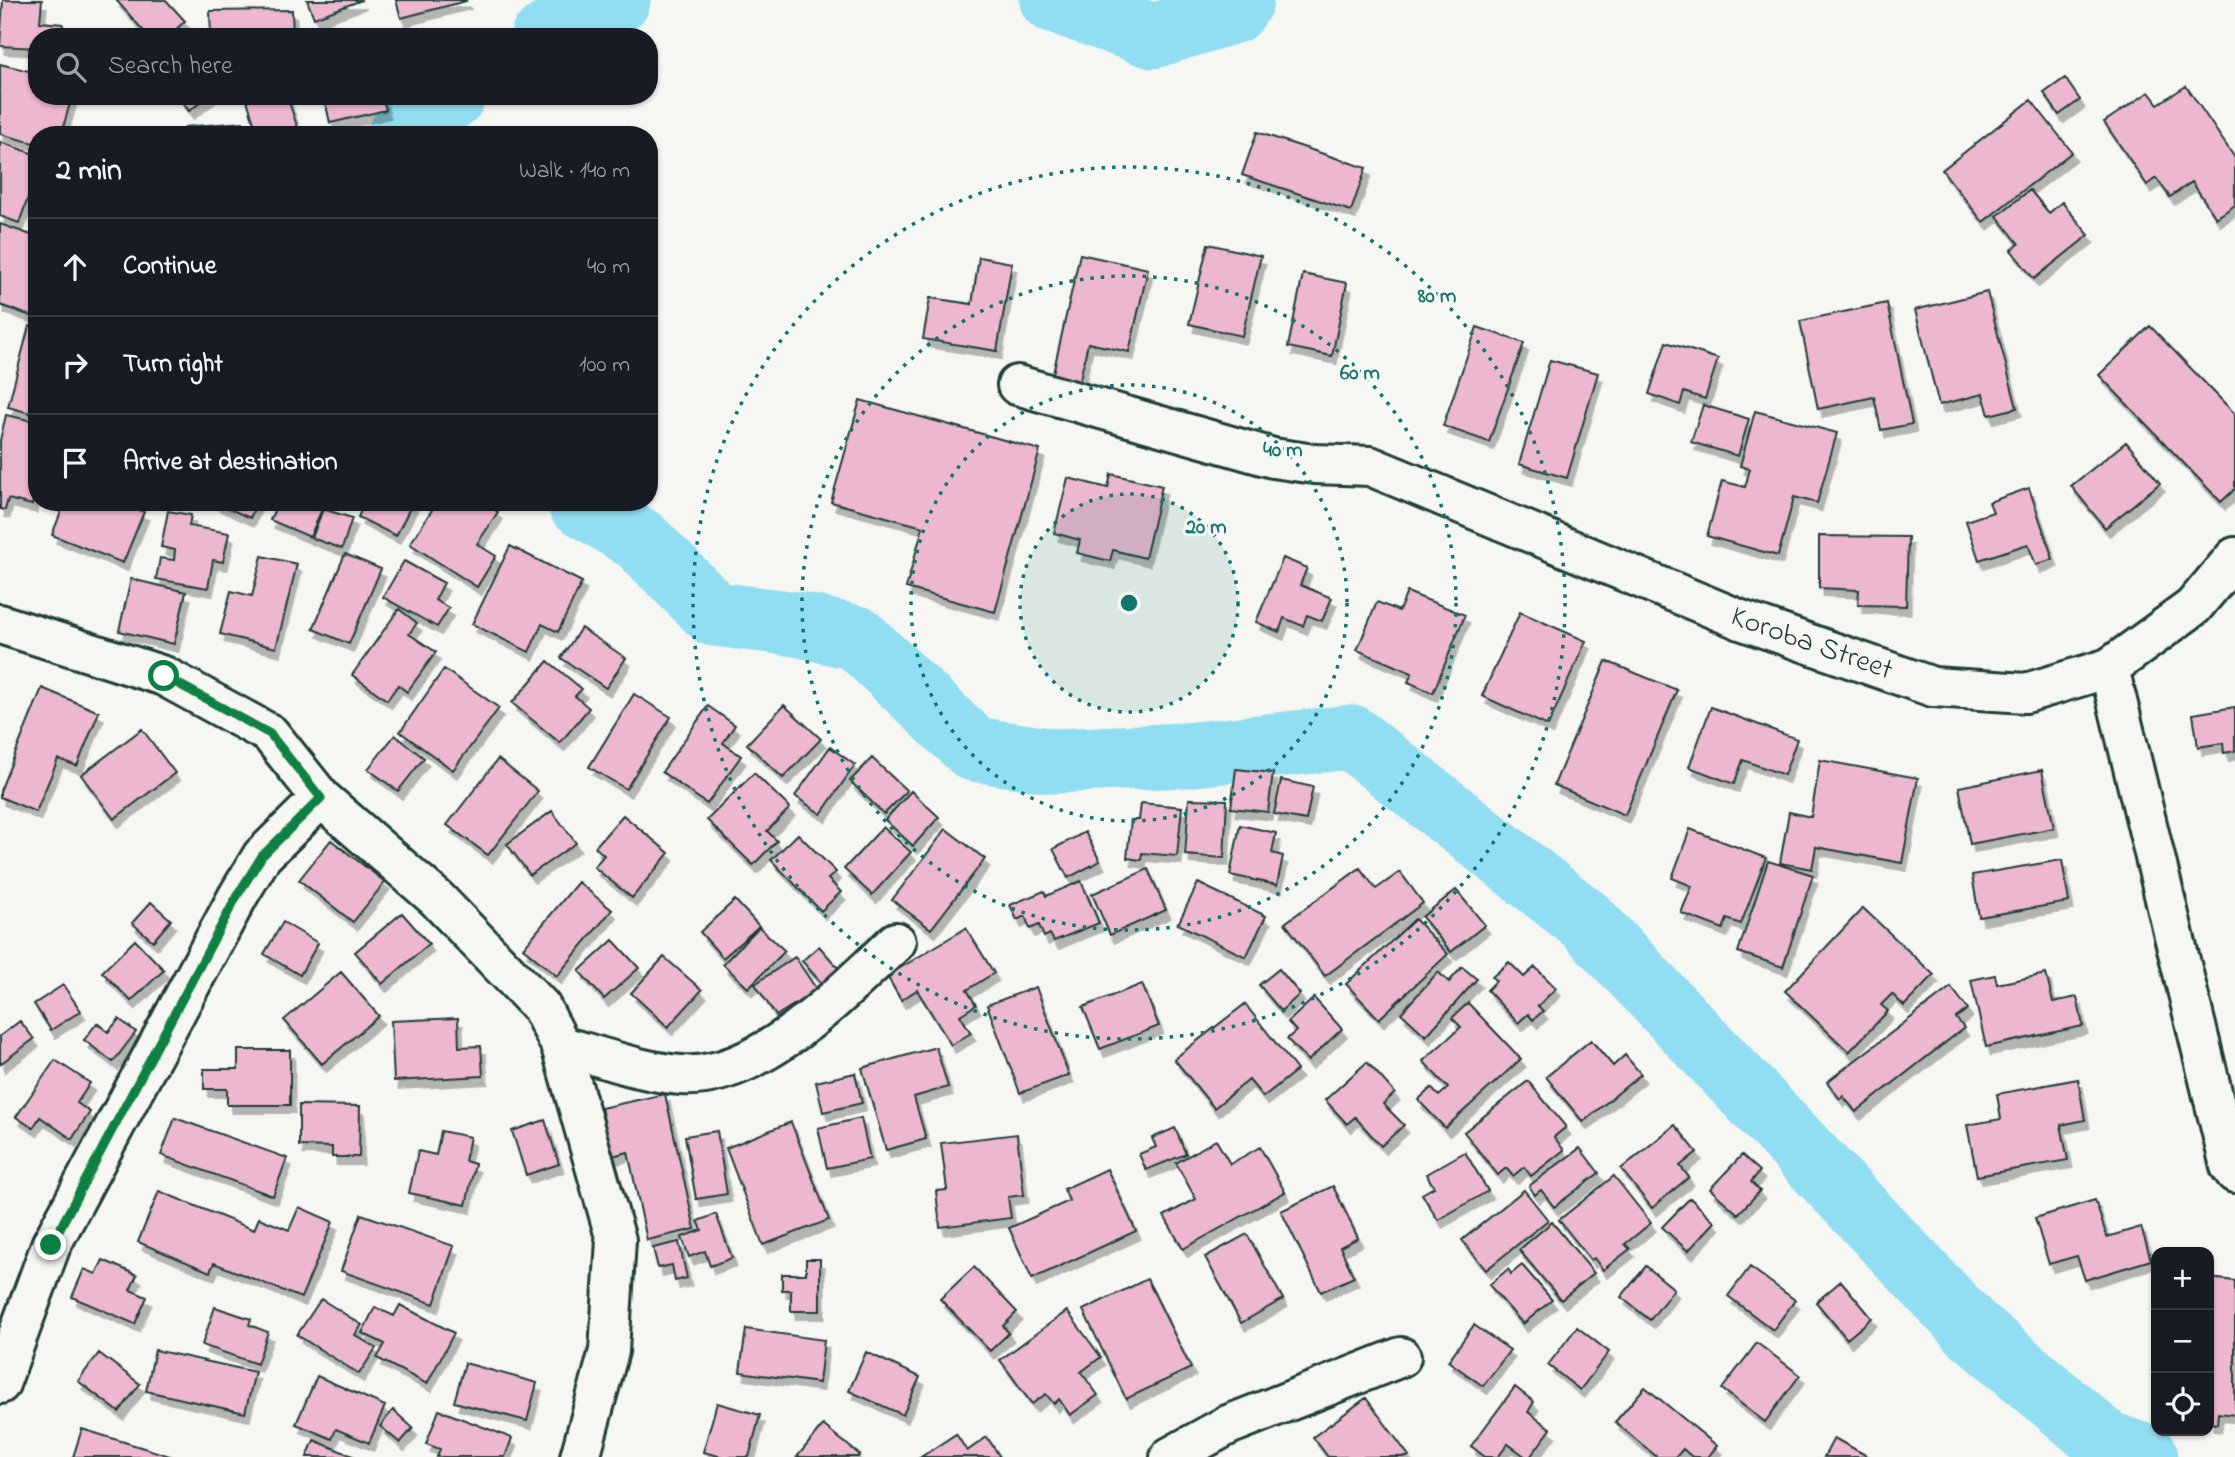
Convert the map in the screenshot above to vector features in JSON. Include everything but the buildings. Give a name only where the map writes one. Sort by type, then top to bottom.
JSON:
[{"type":"street","name":"Koroba Street","points":[[1017,385],[1273,458],[1315,464],[1370,466],[1741,620],[1933,687],[2025,693],[2109,668],[2193,607],[2235,558]]},
{"type":"street","points":[[0,624],[164,676],[270,734],[321,798],[437,899],[541,1007],[561,1046],[616,1240],[609,1351],[580,1457]]},
{"type":"street","points":[[2109,668],[2230,1166],[2235,1173]]},
{"type":"street","points":[[0,1384],[51,1245],[237,896],[262,856],[321,798]]},
{"type":"street","points":[[561,1046],[656,1071],[683,1075],[714,1072],[755,1057],[814,1018],[896,942]]},
{"type":"street","points":[[1170,1457],[1228,1425],[1401,1357]]},
{"type":"waterway","points":[[558,28],[585,11],[618,0]]},
{"type":"waterway","points":[[1052,0],[1153,36],[1234,11],[1241,0]]},
{"type":"waterway","points":[[412,126],[441,105]]},
{"type":"waterway","points":[[593,511],[640,540],[714,614],[797,624],[857,638],[974,749],[1054,761],[1185,755],[1351,737],[1586,921],[1970,1327],[2106,1443],[2146,1457]]},
{"type":"route","points":[[51,1245],[237,896],[262,856],[321,798],[270,734],[164,676]]}]
